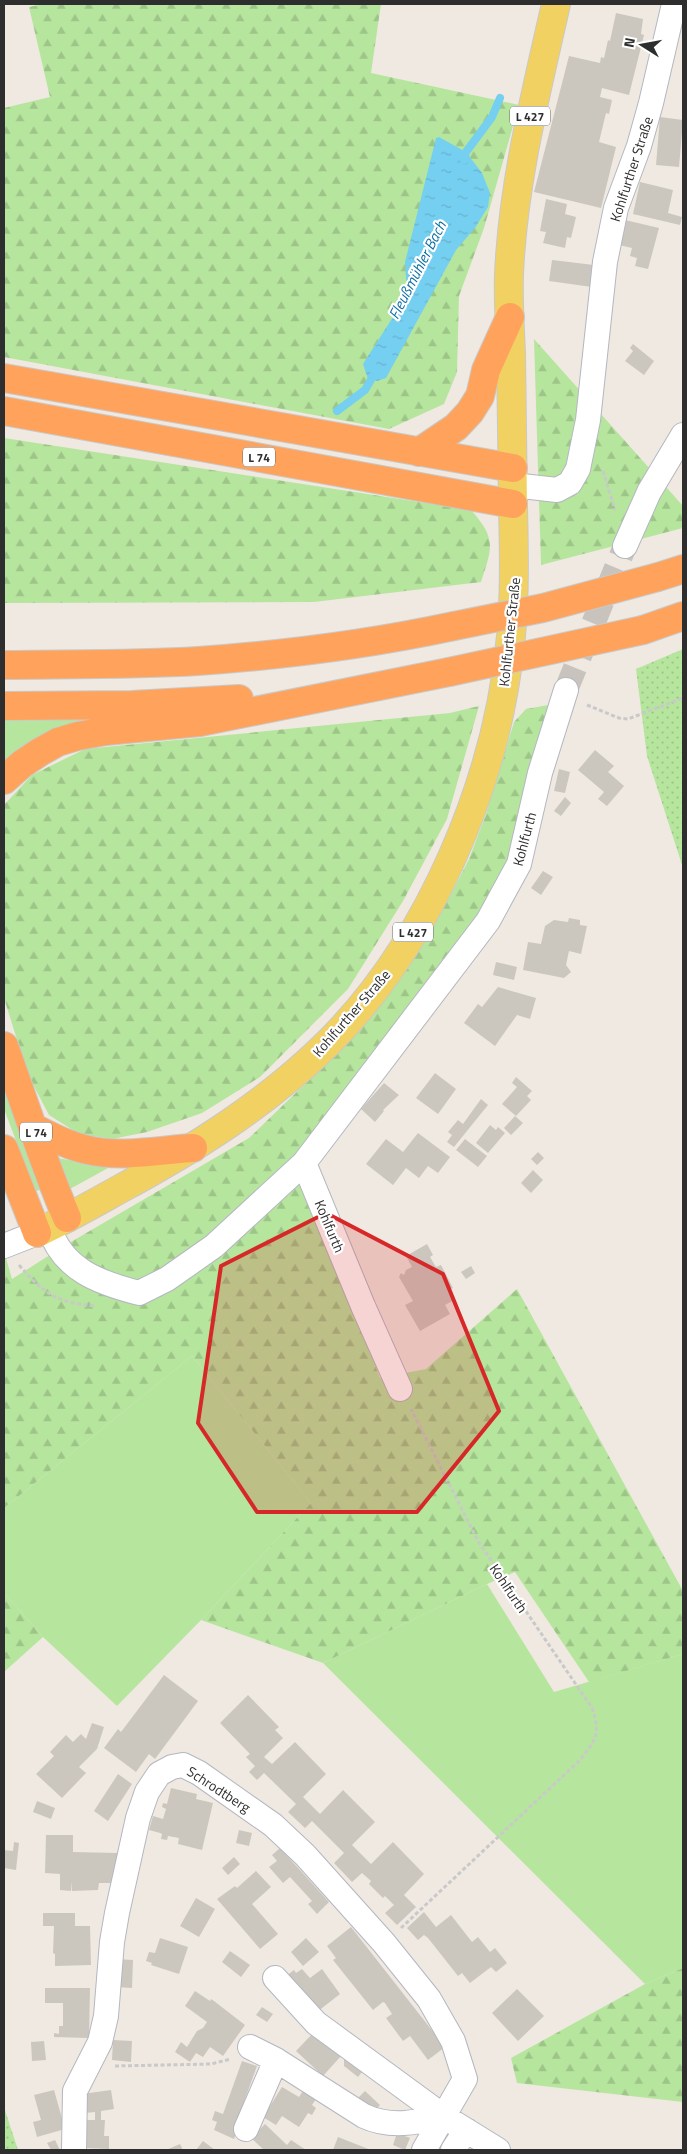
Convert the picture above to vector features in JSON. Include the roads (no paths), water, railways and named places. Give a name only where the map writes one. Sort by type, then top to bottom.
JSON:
[{"type":"highway","points":[[419,452],[456,427],[470,412],[480,396],[486,370],[510,317]]},
{"type":"highway","name":"L 74","points":[[4,378],[419,452],[513,486]]},
{"type":"highway","name":"L 74","points":[[4,411],[513,486]]},
{"type":"highway","points":[[4,664],[135,664],[198,661],[402,638],[543,608],[671,573]]},
{"type":"highway","points":[[4,780],[22,764],[40,752],[58,742],[78,736],[106,731],[200,722],[346,691],[449,672],[643,630],[683,616]]},
{"type":"highway","points":[[4,706],[200,702],[346,691]]},
{"type":"highway","name":"L 74","points":[[4,1046],[54,1187],[51,1226]]},
{"type":"highway","name":"L 74","points":[[34,1128],[69,1145],[89,1151],[111,1154],[193,1148]]},
{"type":"highway","name":"L 74","points":[[4,1149],[51,1226]]},
{"type":"main road","name":"Kohlfurther Straße","points":[[51,1226],[193,1148],[230,1124],[275,1090],[329,1042],[380,983],[406,943],[436,892],[471,808],[488,759],[498,718],[511,638],[514,574],[509,275],[517,185],[528,125],[556,4]]},
{"type":"street","name":"Kohlfurther Straße","points":[[513,486],[557,490],[570,483],[578,470],[588,420],[605,262],[616,208],[639,146],[674,4]]},
{"type":"street","points":[[625,546],[649,492],[683,435]]},
{"type":"street","name":"Kohlfurth","points":[[51,1226],[53,1239],[68,1262],[110,1286],[139,1294],[167,1279],[214,1246],[304,1164],[488,922],[519,864],[540,773],[566,690]]},
{"type":"street","name":"Kohlfurth","points":[[304,1164],[400,1389]]},
{"type":"street","points":[[4,1246],[51,1226]]},
{"type":"street","name":"Schrodtberg","points":[[74,2150],[74,2091],[100,2042],[106,2016],[112,1942],[138,1818],[147,1792],[159,1774],[172,1767],[183,1765],[193,1769],[273,1825],[305,1855],[384,1943],[429,1999],[453,2041],[465,2078],[424,2150]]},
{"type":"street","points":[[275,1978],[316,2023],[443,2116],[498,2150]]},
{"type":"street","points":[[250,2047],[276,2060],[364,2116],[378,2122],[409,2124],[443,2116]]},
{"type":"street","points":[[246,2129],[276,2060]]},
{"type":"street","points":[[453,2150],[466,2130]]},
{"type":"water","points":[[439,137],[466,152],[482,173],[490,193],[488,207],[475,228],[456,250],[386,378],[377,381],[368,379],[363,364],[407,295],[405,262],[436,138]]},
{"type":"waterway","name":"Fleußmühler Bach","points":[[464,160],[466,152],[492,117],[500,98]]},
{"type":"waterway","name":"Fleußmühler Bach","points":[[337,411],[365,390],[375,373]]},
{"type":"tunnel","points":[[566,690],[625,546]]}]
